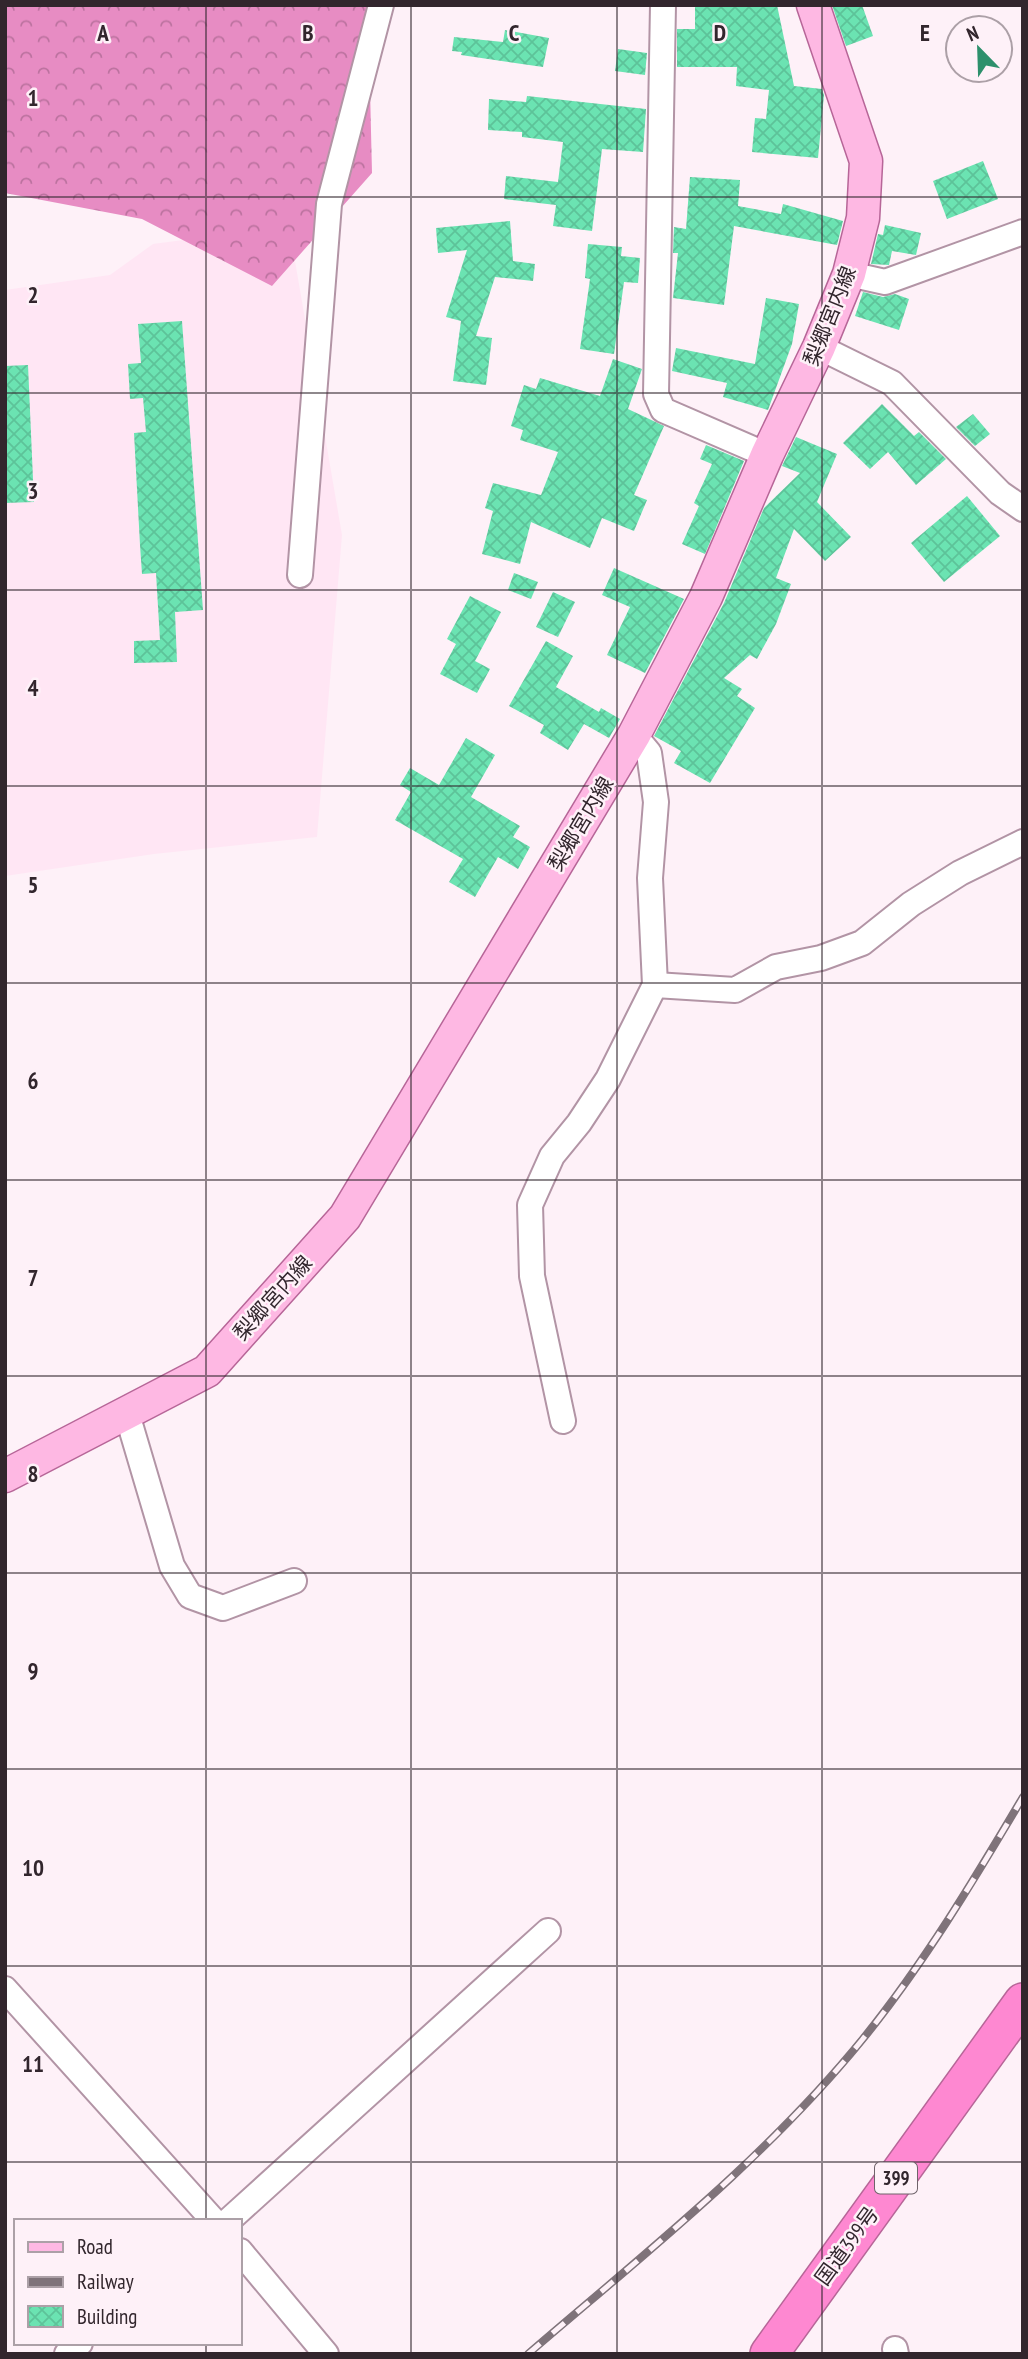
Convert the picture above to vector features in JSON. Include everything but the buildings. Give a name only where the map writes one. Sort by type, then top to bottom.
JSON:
[{"type":"highway","name":"国道399号","points":[[769,2354],[1023,2003]]},
{"type":"main road","name":"梨郷宮内線","points":[[5,1476],[207,1371],[345,1217],[634,735],[706,597],[766,455],[819,347],[849,274],[863,218],[866,160],[813,5]]},
{"type":"street","points":[[300,575],[329,204],[381,5]]},
{"type":"street","points":[[663,5],[656,394],[663,410],[766,455]]},
{"type":"street","points":[[849,274],[885,282],[1023,232]]},
{"type":"street","points":[[819,347],[892,383],[1000,493],[1023,509]]},
{"type":"street","points":[[563,1421],[532,1276],[530,1205],[552,1156],[579,1123],[608,1079],[655,985],[650,878],[656,802],[649,753],[634,735]]},
{"type":"street","points":[[655,985],[735,990],[776,967],[821,958],[862,943],[911,904],[960,873],[1023,842]]},
{"type":"street","points":[[127,1414],[172,1566],[190,1596],[223,1608],[294,1581]]},
{"type":"street","points":[[230,2219],[548,1931]]},
{"type":"street","points":[[5,1989],[212,2219]]},
{"type":"street","points":[[242,2253],[326,2354]]},
{"type":"shaded area","points":[[289,226],[342,535],[317,837],[154,854],[5,876],[5,290],[110,275],[153,244]]},
{"type":"green space","points":[[5,5],[368,5],[372,173],[272,286],[142,219],[5,193]]},
{"type":"railway","points":[[528,2354],[702,2204],[825,2084],[862,2040],[927,1952],[1023,1797]]}]
